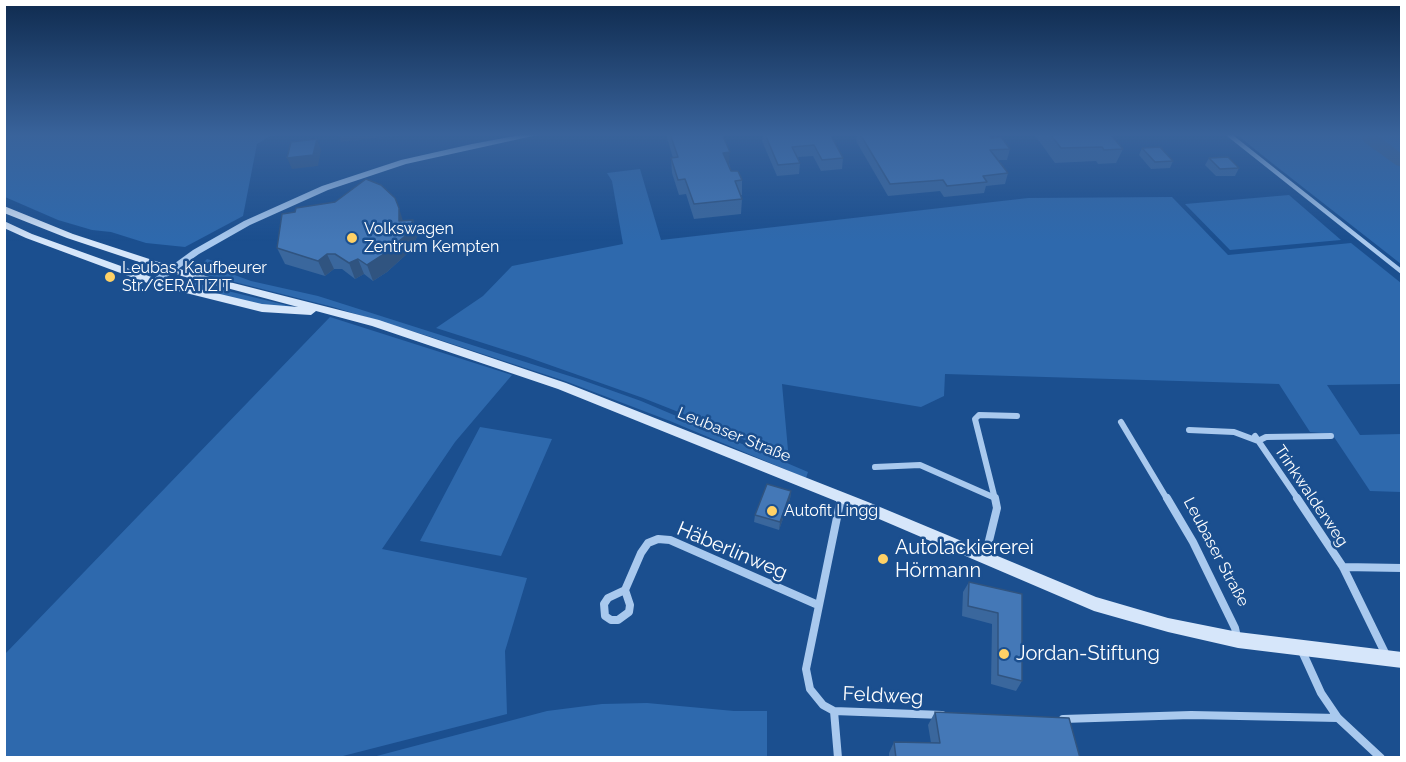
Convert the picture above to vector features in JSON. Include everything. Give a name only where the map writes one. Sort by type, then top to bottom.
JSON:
[{"type":"main road","name":"Leubaser Straße","points":[[4,209],[70,236],[171,270],[333,312],[562,386],[841,497],[1094,604],[1168,625],[1238,640],[1394,659]]},
{"type":"main road","points":[[4,224],[29,236],[154,282],[262,308],[333,312]]},
{"type":"street","points":[[154,282],[196,252],[248,223],[325,188],[381,170]]},
{"type":"street","points":[[1273,170],[1401,272]]},
{"type":"street","points":[[985,558],[997,508],[975,419],[979,415],[1017,416]]},
{"type":"street","name":"Leubaser Straße","points":[[1121,422],[1193,542],[1235,628],[1238,640]]},
{"type":"street","name":"Trinkwalderweg","points":[[1189,430],[1234,432],[1256,439],[1331,436]]},
{"type":"street","name":"Trinkwalderweg","points":[[1256,439],[1343,567],[1394,659]]},
{"type":"street","points":[[875,467],[920,465],[995,498]]},
{"type":"street","name":"Feldweg","points":[[841,497],[806,669],[810,689],[823,705],[834,711],[954,715]]},
{"type":"street","name":"Häberlinweg","points":[[625,590],[648,543],[658,539],[670,540],[818,605]]},
{"type":"street","name":"Trinkwalderweg","points":[[1343,567],[1401,568]]},
{"type":"street","points":[[1300,648],[1321,693],[1338,718],[1381,758]]},
{"type":"street","points":[[834,711],[838,758]]},
{"type":"street","points":[[1049,718],[1063,724],[1191,715],[1338,718]]},
{"type":"shaded area","points":[[5,170],[252,170],[243,216],[185,247],[146,243],[111,232],[92,230],[58,220],[5,197]]},
{"type":"shaded area","points":[[640,170],[661,240],[1028,198],[1172,197],[1228,255],[1351,243],[1401,283],[1401,384],[1327,385],[1360,435],[1401,434],[1401,492],[1370,491],[1332,434],[1310,432],[1279,384],[945,374],[944,396],[921,407],[782,384],[789,461],[719,428],[643,398],[436,328],[483,296],[512,266],[623,244],[612,181],[607,173]]},
{"type":"shaded area","points":[[1280,170],[1401,170],[1401,264]]},
{"type":"shaded area","points":[[1289,195],[1341,240],[1230,250],[1185,204]]},
{"type":"shaded area","points":[[207,259],[217,262],[229,273],[251,281],[318,296],[641,401],[808,472],[806,478],[670,421],[565,381],[333,307],[199,273],[201,265]]},
{"type":"shaded area","points":[[182,280],[294,307],[264,307],[176,284]]},
{"type":"shaded area","points":[[330,317],[512,375],[455,442],[382,549],[527,578],[505,651],[507,714],[339,757],[5,757],[5,654]]},
{"type":"shaded area","points":[[480,427],[552,439],[501,556],[420,541]]},
{"type":"shaded area","points":[[647,703],[734,711],[767,711],[767,757],[373,757],[547,711],[602,704]]},
{"type":"building","points":[[675,170],[738,171],[742,180],[735,181],[742,199],[694,204],[685,179],[678,180]]},
{"type":"building","points":[[881,170],[1005,170],[1008,173],[983,176],[987,182],[947,186],[943,180],[890,184]]},
{"type":"building","name":"Volkswagen Zentrum Kempten","points":[[366,179],[381,185],[395,198],[399,208],[399,221],[413,220],[404,237],[381,256],[367,265],[358,259],[349,263],[335,254],[327,254],[318,261],[277,248],[282,214],[295,212],[296,208],[335,202]]},
{"type":"building","name":"Autofit Lingg","points":[[767,484],[791,491],[780,522],[755,515]]},
{"type":"building","name":"Jordan-Stiftung","points":[[969,582],[1022,594],[1022,681],[998,675],[998,613],[968,606]]},
{"type":"building","points":[[935,712],[1069,718],[1080,758],[896,758],[894,742],[940,743]]},
{"type":"place","name":"Volkswagen Zentrum Kempten","points":[[352,238]]},
{"type":"place","name":"Leubas, Kaufbeurer Str./CERATIZIT","points":[[110,277]]},
{"type":"place","name":"Autofit Lingg","points":[[772,511]]},
{"type":"place","name":"Autolackiererei Hörmann","points":[[883,559]]},
{"type":"place","name":"Jordan-Stiftung","points":[[1004,654]]}]
